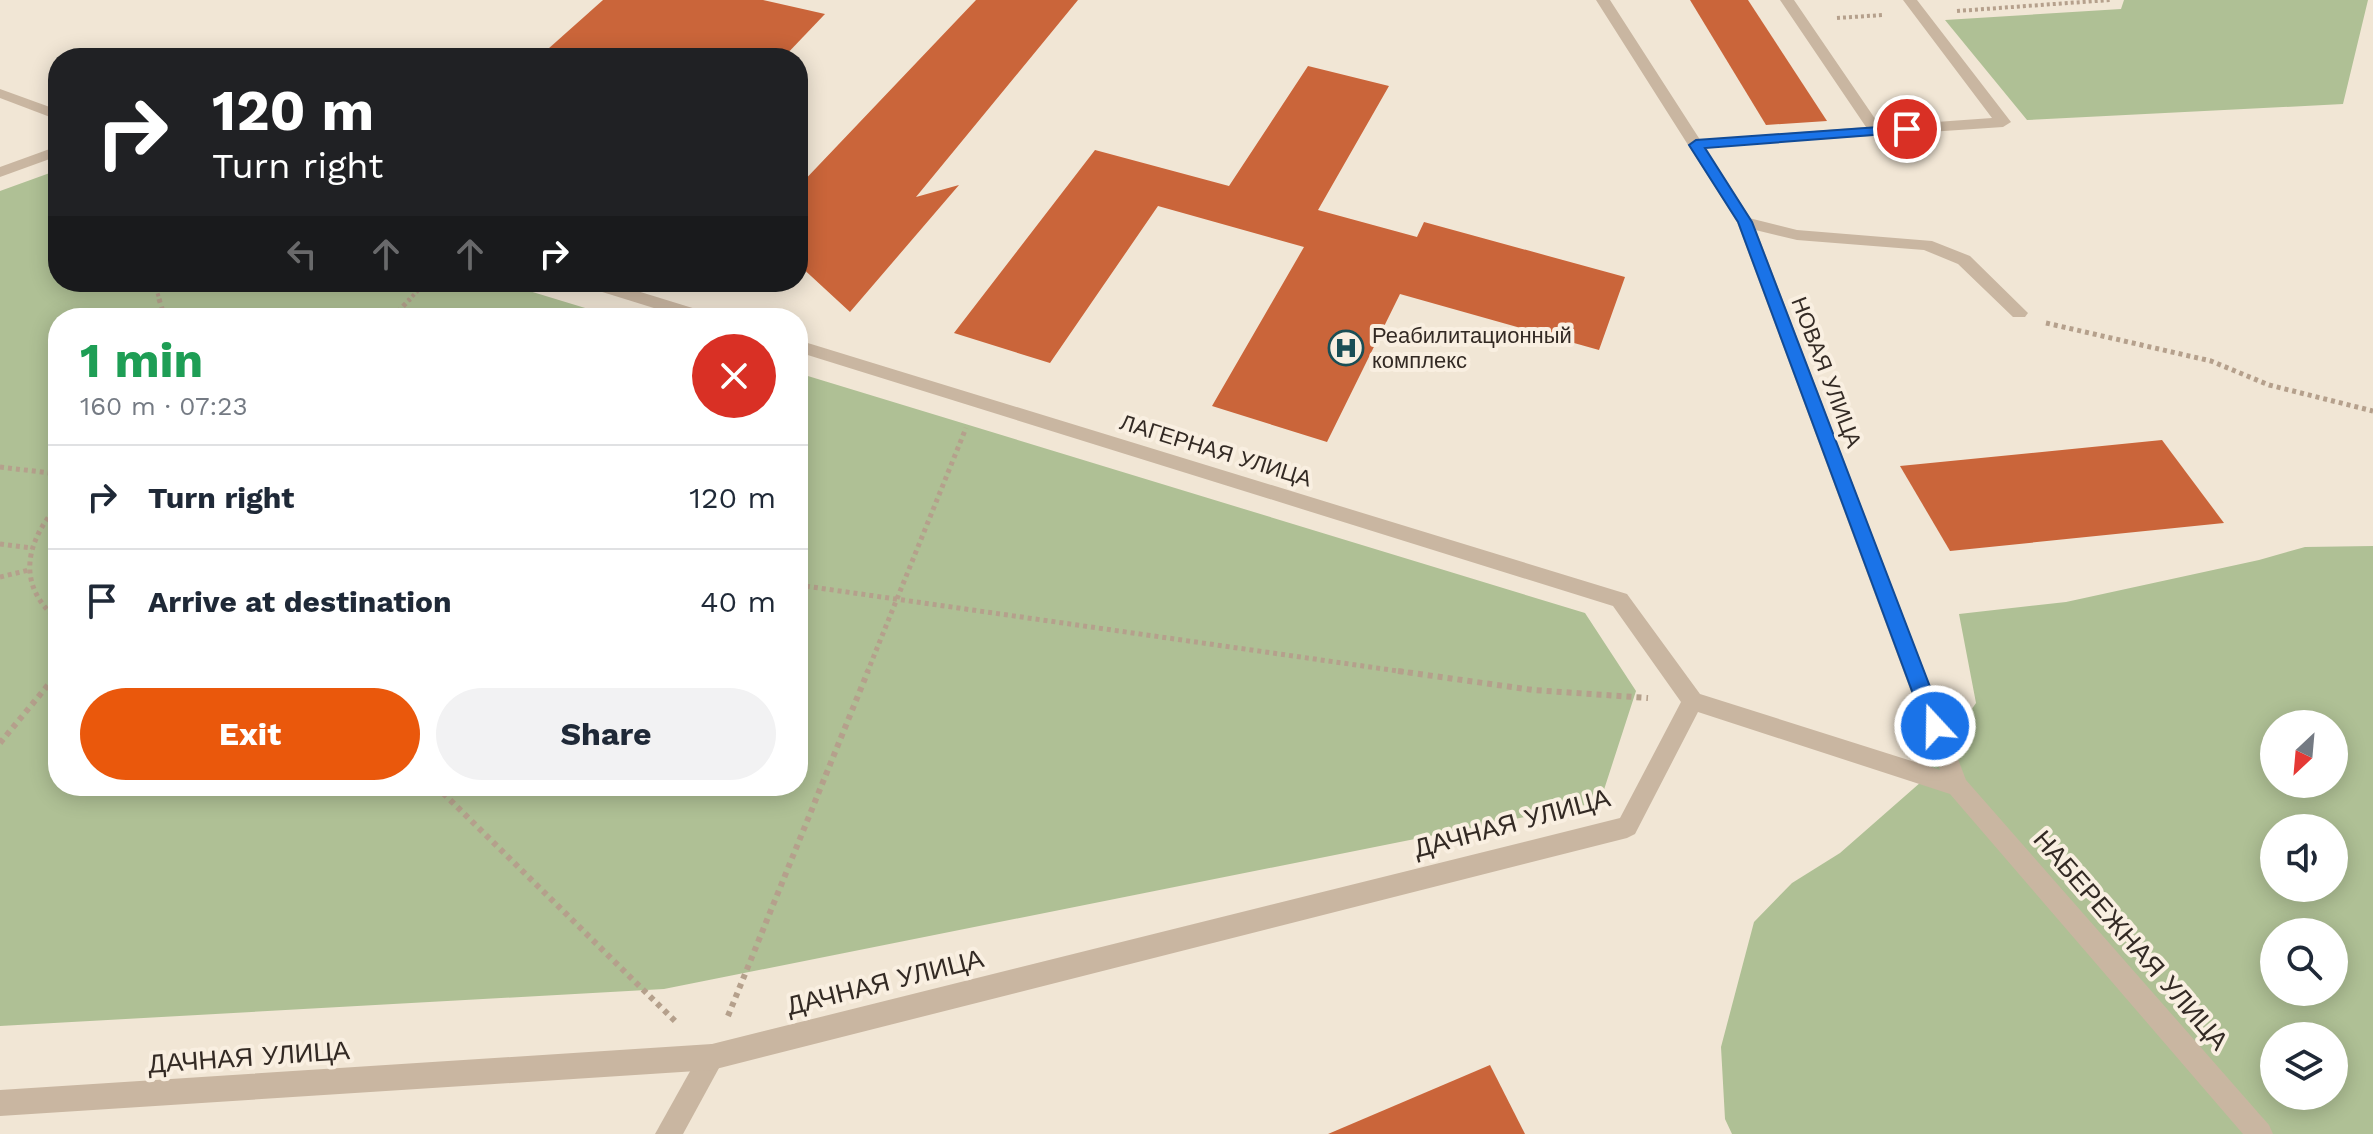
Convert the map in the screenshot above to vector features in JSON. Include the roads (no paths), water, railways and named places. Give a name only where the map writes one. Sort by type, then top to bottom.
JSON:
[{"type":"street","name":"НОВАЯ УЛИЦА","points":[[1603,0],[1745,222],[1957,786]]},
{"type":"street","points":[[1787,0],[1876,131]]},
{"type":"street","points":[[1696,145],[2003,122],[1910,0]]},
{"type":"street","points":[[0,93],[48,111]]},
{"type":"street","points":[[0,172],[48,155]]},
{"type":"street","points":[[1745,222],[1797,235],[1926,245],[1964,260],[2019,313]]},
{"type":"street","points":[[622,292],[674,308]]},
{"type":"street","name":"ЛАГЕРНАЯ УЛИЦА","points":[[808,349],[1620,600],[1693,701]]},
{"type":"street","points":[[1693,701],[1957,786]]},
{"type":"street","name":"ДАЧНАЯ УЛИЦА","points":[[0,1103],[712,1057],[1627,827],[1693,701]]},
{"type":"street","name":"НАБЕРЕЖНАЯ УЛИЦА","points":[[1957,786],[2260,1134]]},
{"type":"street","points":[[668,1134],[712,1057]]},
{"type":"place","name":"Реабилитационный комплекс","points":[[1346,348]]}]
